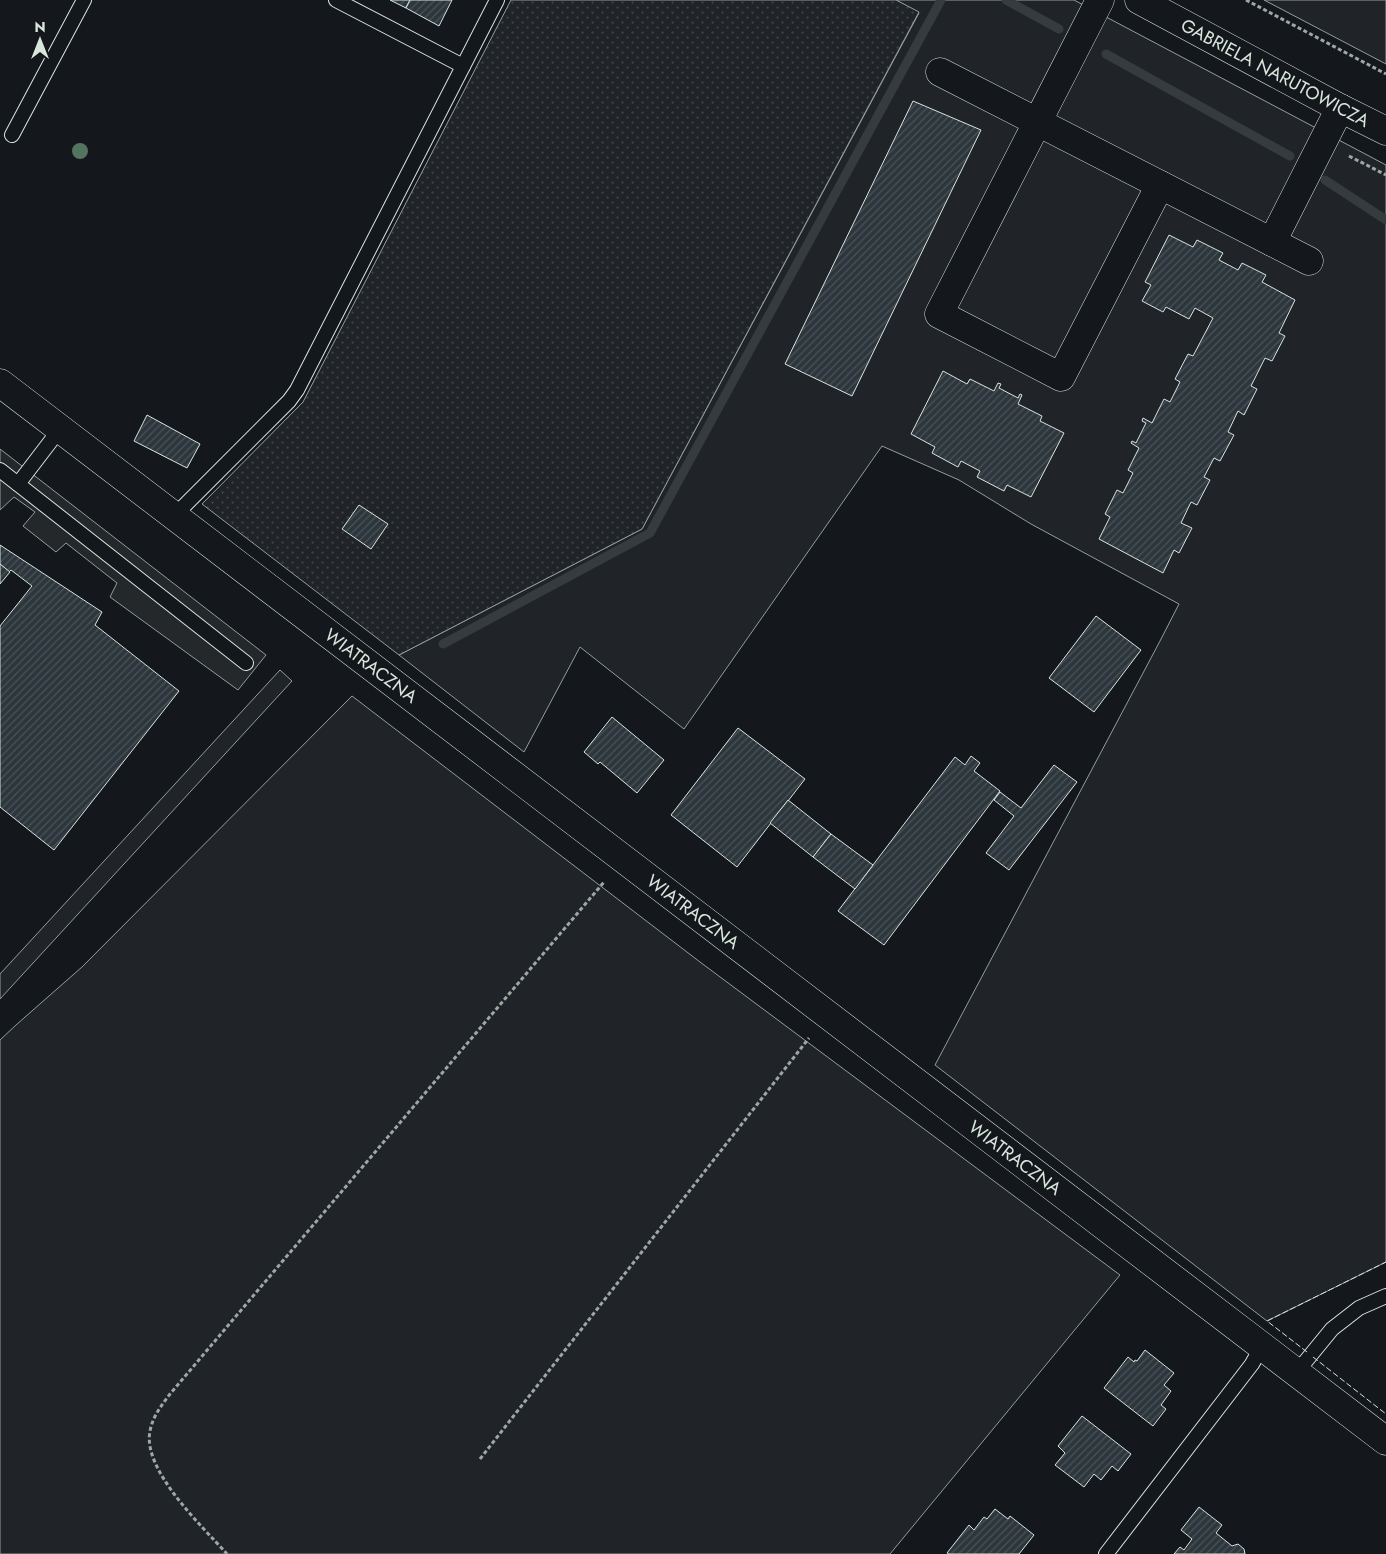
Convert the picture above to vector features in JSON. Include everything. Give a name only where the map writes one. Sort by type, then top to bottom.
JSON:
[{"type":"street","points":[[1100,0],[939,314],[1061,377],[1160,184]]},
{"type":"street","name":"GABRIELA NARUTOWICZA","points":[[1139,0],[1386,131]]},
{"type":"street","points":[[940,72],[1309,261]]},
{"type":"street","points":[[1272,242],[1340,108]]},
{"type":"street","name":"WIATRACZNA","points":[[0,382],[1386,1441]]},
{"type":"lane","points":[[12,135],[84,0]]},
{"type":"lane","points":[[336,0],[463,66]]},
{"type":"lane","points":[[174,516],[298,390],[497,0]]},
{"type":"lane","points":[[18,484],[60,429]]},
{"type":"lane","points":[[0,470],[246,663]]},
{"type":"lane","points":[[1296,1373],[1332,1329],[1359,1308],[1386,1296]]},
{"type":"lane","points":[[1106,1554],[1252,1364],[1262,1346]]},
{"type":"path","points":[[1246,0],[1386,74]]},
{"type":"path","points":[[1323,142],[1386,175]]},
{"type":"path","points":[[227,1554],[159,1474],[150,1451],[150,1432],[156,1412],[605,881]]},
{"type":"path","points":[[480,1459],[810,1037]]},
{"type":"shaded area","points":[[511,0],[896,0],[919,12],[642,529],[399,655],[202,504],[303,402]]},
{"type":"shaded area","points":[[896,0],[1074,0],[1386,165],[1386,1262],[1267,1321],[935,1065],[1179,604],[1031,524],[959,480],[882,446],[684,729],[580,647],[524,752],[399,655],[642,529],[919,13]]},
{"type":"shaded area","points":[[1264,0],[1386,0],[1386,64]]},
{"type":"shaded area","points":[[0,449],[266,655],[238,690],[110,597],[117,583],[66,543],[56,552],[23,526],[35,512],[14,497],[0,510]]},
{"type":"shaded area","points":[[280,670],[292,681],[0,999],[0,974]]},
{"type":"shaded area","points":[[352,696],[700,962],[1120,1275],[890,1554],[0,1554],[0,1040],[82,967]]},
{"type":"building","points":[[390,0],[410,0],[406,8]]},
{"type":"building","points":[[410,0],[452,0],[439,26],[406,8]]},
{"type":"building","points":[[913,101],[981,130],[852,396],[785,364]]},
{"type":"building","points":[[1169,235],[1193,247],[1197,240],[1223,253],[1219,260],[1238,270],[1242,263],[1266,275],[1262,282],[1295,300],[1279,333],[1285,336],[1272,361],[1265,358],[1251,386],[1257,389],[1244,415],[1238,411],[1228,432],[1234,435],[1220,461],[1214,458],[1204,477],[1210,480],[1197,505],[1191,502],[1181,523],[1192,528],[1179,553],[1174,550],[1163,573],[1099,539],[1110,517],[1105,514],[1117,490],[1123,493],[1133,473],[1128,470],[1139,448],[1131,443],[1132,441],[1136,443],[1146,423],[1142,421],[1143,418],[1152,423],[1164,399],[1170,402],[1180,382],[1175,379],[1188,354],[1193,356],[1213,318],[1195,308],[1189,319],[1166,307],[1163,312],[1142,301],[1151,285],[1145,282]]},
{"type":"building","points":[[943,371],[967,384],[970,379],[994,391],[998,383],[1001,384],[999,388],[1018,398],[1020,394],[1022,395],[1018,404],[1042,416],[1040,421],[1064,433],[1031,497],[1007,485],[1004,491],[977,477],[980,471],[961,461],[958,467],[932,453],[935,447],[911,434]]},
{"type":"building","points":[[147,415],[200,444],[187,468],[134,441]]},
{"type":"building","points":[[359,505],[388,524],[371,549],[342,529]]},
{"type":"building","points":[[0,545],[102,612],[95,625],[179,691],[54,850],[0,807],[0,626],[32,586],[0,564]]},
{"type":"building","points":[[0,564],[10,572],[0,584]]},
{"type":"building","points":[[1096,616],[1141,650],[1094,712],[1049,678]]},
{"type":"building","points":[[612,717],[664,760],[637,793],[600,762],[598,764],[584,752]]},
{"type":"building","points":[[738,728],[805,779],[737,867],[671,815]]},
{"type":"building","points":[[971,756],[980,763],[974,771],[1000,791],[884,945],[838,911],[955,757],[965,765]]},
{"type":"building","points":[[1054,765],[1077,782],[1009,870],[986,853],[1014,816],[994,800],[1000,792],[1021,808]]},
{"type":"building","points":[[788,800],[831,834],[813,857],[770,823]]},
{"type":"building","points":[[831,834],[873,865],[855,889],[813,857]]},
{"type":"building","points":[[1145,1350],[1174,1373],[1164,1385],[1171,1391],[1161,1405],[1166,1409],[1153,1426],[1104,1388],[1128,1357],[1134,1362],[1135,1360],[1137,1361]]},
{"type":"building","points":[[1082,1416],[1131,1454],[1118,1471],[1112,1466],[1101,1480],[1094,1474],[1084,1487],[1055,1465],[1065,1453],[1058,1446]]},
{"type":"building","points":[[1199,1507],[1222,1525],[1216,1533],[1232,1546],[1238,1544],[1244,1549],[1245,1554],[1174,1554],[1180,1547],[1184,1550],[1192,1539],[1181,1530]]},
{"type":"building","points":[[995,1509],[1008,1519],[1010,1516],[1034,1535],[1019,1554],[947,1553],[969,1525],[974,1530],[984,1517],[987,1519]]},
{"type":"waterway","points":[[443,644],[650,533],[941,0]]},
{"type":"waterway","points":[[1006,0],[1059,29]]},
{"type":"waterway","points":[[1106,54],[1290,156]]},
{"type":"waterway","points":[[1325,180],[1386,220]]},
{"type":"fence","points":[[1307,1352],[1267,1321],[1386,1262]]},
{"type":"fence","points":[[1313,1357],[1386,1414]]}]
